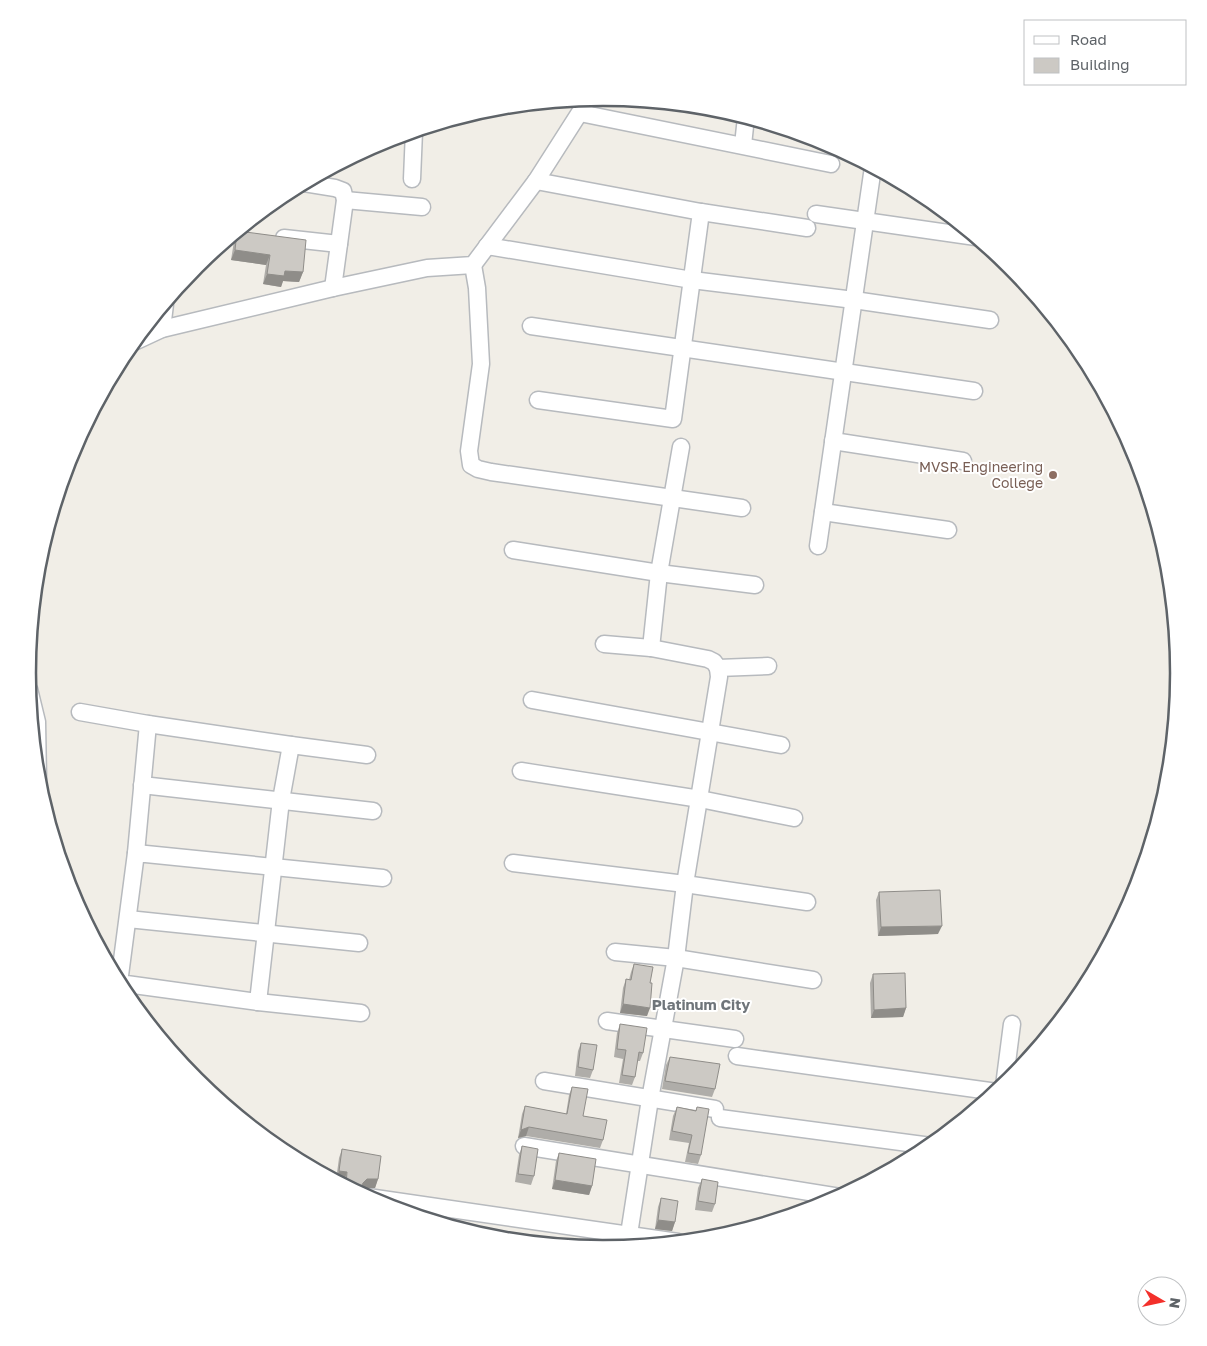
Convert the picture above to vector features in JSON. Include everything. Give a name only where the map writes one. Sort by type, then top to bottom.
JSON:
[{"type":"street","points":[[584,107],[536,181],[473,266],[477,288],[481,364],[469,451],[471,465],[478,470],[742,508]]},
{"type":"street","points":[[580,113],[831,164]]},
{"type":"street","points":[[743,146],[745,124]]},
{"type":"street","points":[[412,179],[414,139]]},
{"type":"street","points":[[818,546],[872,174]]},
{"type":"street","points":[[536,181],[701,212],[811,221],[865,222],[964,235]]},
{"type":"street","points":[[315,185],[343,191],[345,200],[333,288]]},
{"type":"street","points":[[345,200],[422,208]]},
{"type":"street","points":[[538,400],[673,419],[701,212]]},
{"type":"street","points":[[265,235],[339,244]]},
{"type":"street","points":[[487,246],[692,280],[854,300],[990,320]]},
{"type":"street","points":[[147,336],[162,329],[333,288],[427,268],[473,266]]},
{"type":"street","points":[[162,329],[164,315]]},
{"type":"street","points":[[531,326],[974,391]]},
{"type":"street","points":[[833,441],[963,461]]},
{"type":"street","points":[[651,648],[659,573],[681,448]]},
{"type":"street","points":[[823,512],[948,530]]},
{"type":"street","points":[[513,550],[659,573],[755,585]]},
{"type":"street","points":[[604,644],[651,648],[708,659],[714,662],[718,668],[720,678],[685,884],[676,958],[650,1099],[628,1239]]},
{"type":"street","points":[[718,668],[768,666]]},
{"type":"street","points":[[532,700],[781,745]]},
{"type":"street","points":[[80,712],[148,724],[367,755]]},
{"type":"street","points":[[121,971],[136,853],[148,724]]},
{"type":"street","points":[[258,1002],[281,800],[291,745]]},
{"type":"street","points":[[521,771],[700,799],[794,818]]},
{"type":"street","points":[[142,785],[373,811]]},
{"type":"street","points":[[136,853],[382,878]]},
{"type":"street","points":[[513,864],[685,884],[808,902]]},
{"type":"street","points":[[128,918],[359,943]]},
{"type":"street","points":[[616,952],[676,958],[813,980]]},
{"type":"street","points":[[130,984],[258,1002],[361,1013]]},
{"type":"street","points":[[607,1021],[664,1030],[736,1048],[987,1090]]},
{"type":"street","points":[[1006,1073],[1012,1024]]},
{"type":"street","points":[[544,1081],[650,1099],[717,1114],[920,1144]]},
{"type":"street","points":[[524,1146],[826,1195]]},
{"type":"street","points":[[431,1213],[618,1240]]},
{"type":"building","points":[[247,232],[306,240],[303,272],[285,271],[284,276],[267,274],[270,255],[235,250],[236,241]]},
{"type":"building","points":[[940,890],[942,926],[881,927],[879,892]]},
{"type":"building","points":[[634,964],[653,967],[650,983],[652,983],[650,1008],[623,1004],[626,979],[631,980]]},
{"type":"building","points":[[905,973],[906,1008],[874,1010],[873,974]]},
{"type":"building","points":[[620,1024],[647,1028],[643,1053],[639,1052],[635,1077],[622,1075],[626,1050],[617,1049]]},
{"type":"building","points":[[581,1043],[597,1045],[593,1070],[578,1067]]},
{"type":"building","points":[[670,1057],[720,1064],[715,1089],[665,1081]]},
{"type":"building","points":[[572,1087],[588,1089],[583,1116],[607,1120],[603,1140],[529,1127],[521,1130],[525,1106],[567,1114]]},
{"type":"building","points":[[677,1107],[696,1111],[697,1107],[709,1109],[701,1155],[688,1153],[692,1135],[672,1131]]},
{"type":"building","points":[[522,1146],[538,1149],[534,1176],[518,1174]]},
{"type":"building","points":[[342,1149],[381,1156],[378,1179],[367,1179],[362,1186],[347,1178],[347,1172],[339,1171]]},
{"type":"building","points":[[559,1153],[596,1159],[592,1186],[555,1180]]},
{"type":"building","points":[[702,1179],[718,1182],[715,1204],[698,1201]]},
{"type":"building","points":[[661,1198],[678,1201],[675,1222],[658,1220]]},
{"type":"place","name":"MVSR Engineering College","points":[[1053,475]]},
{"type":"district","name":"Platinum City","points":[[701,1005]]}]
